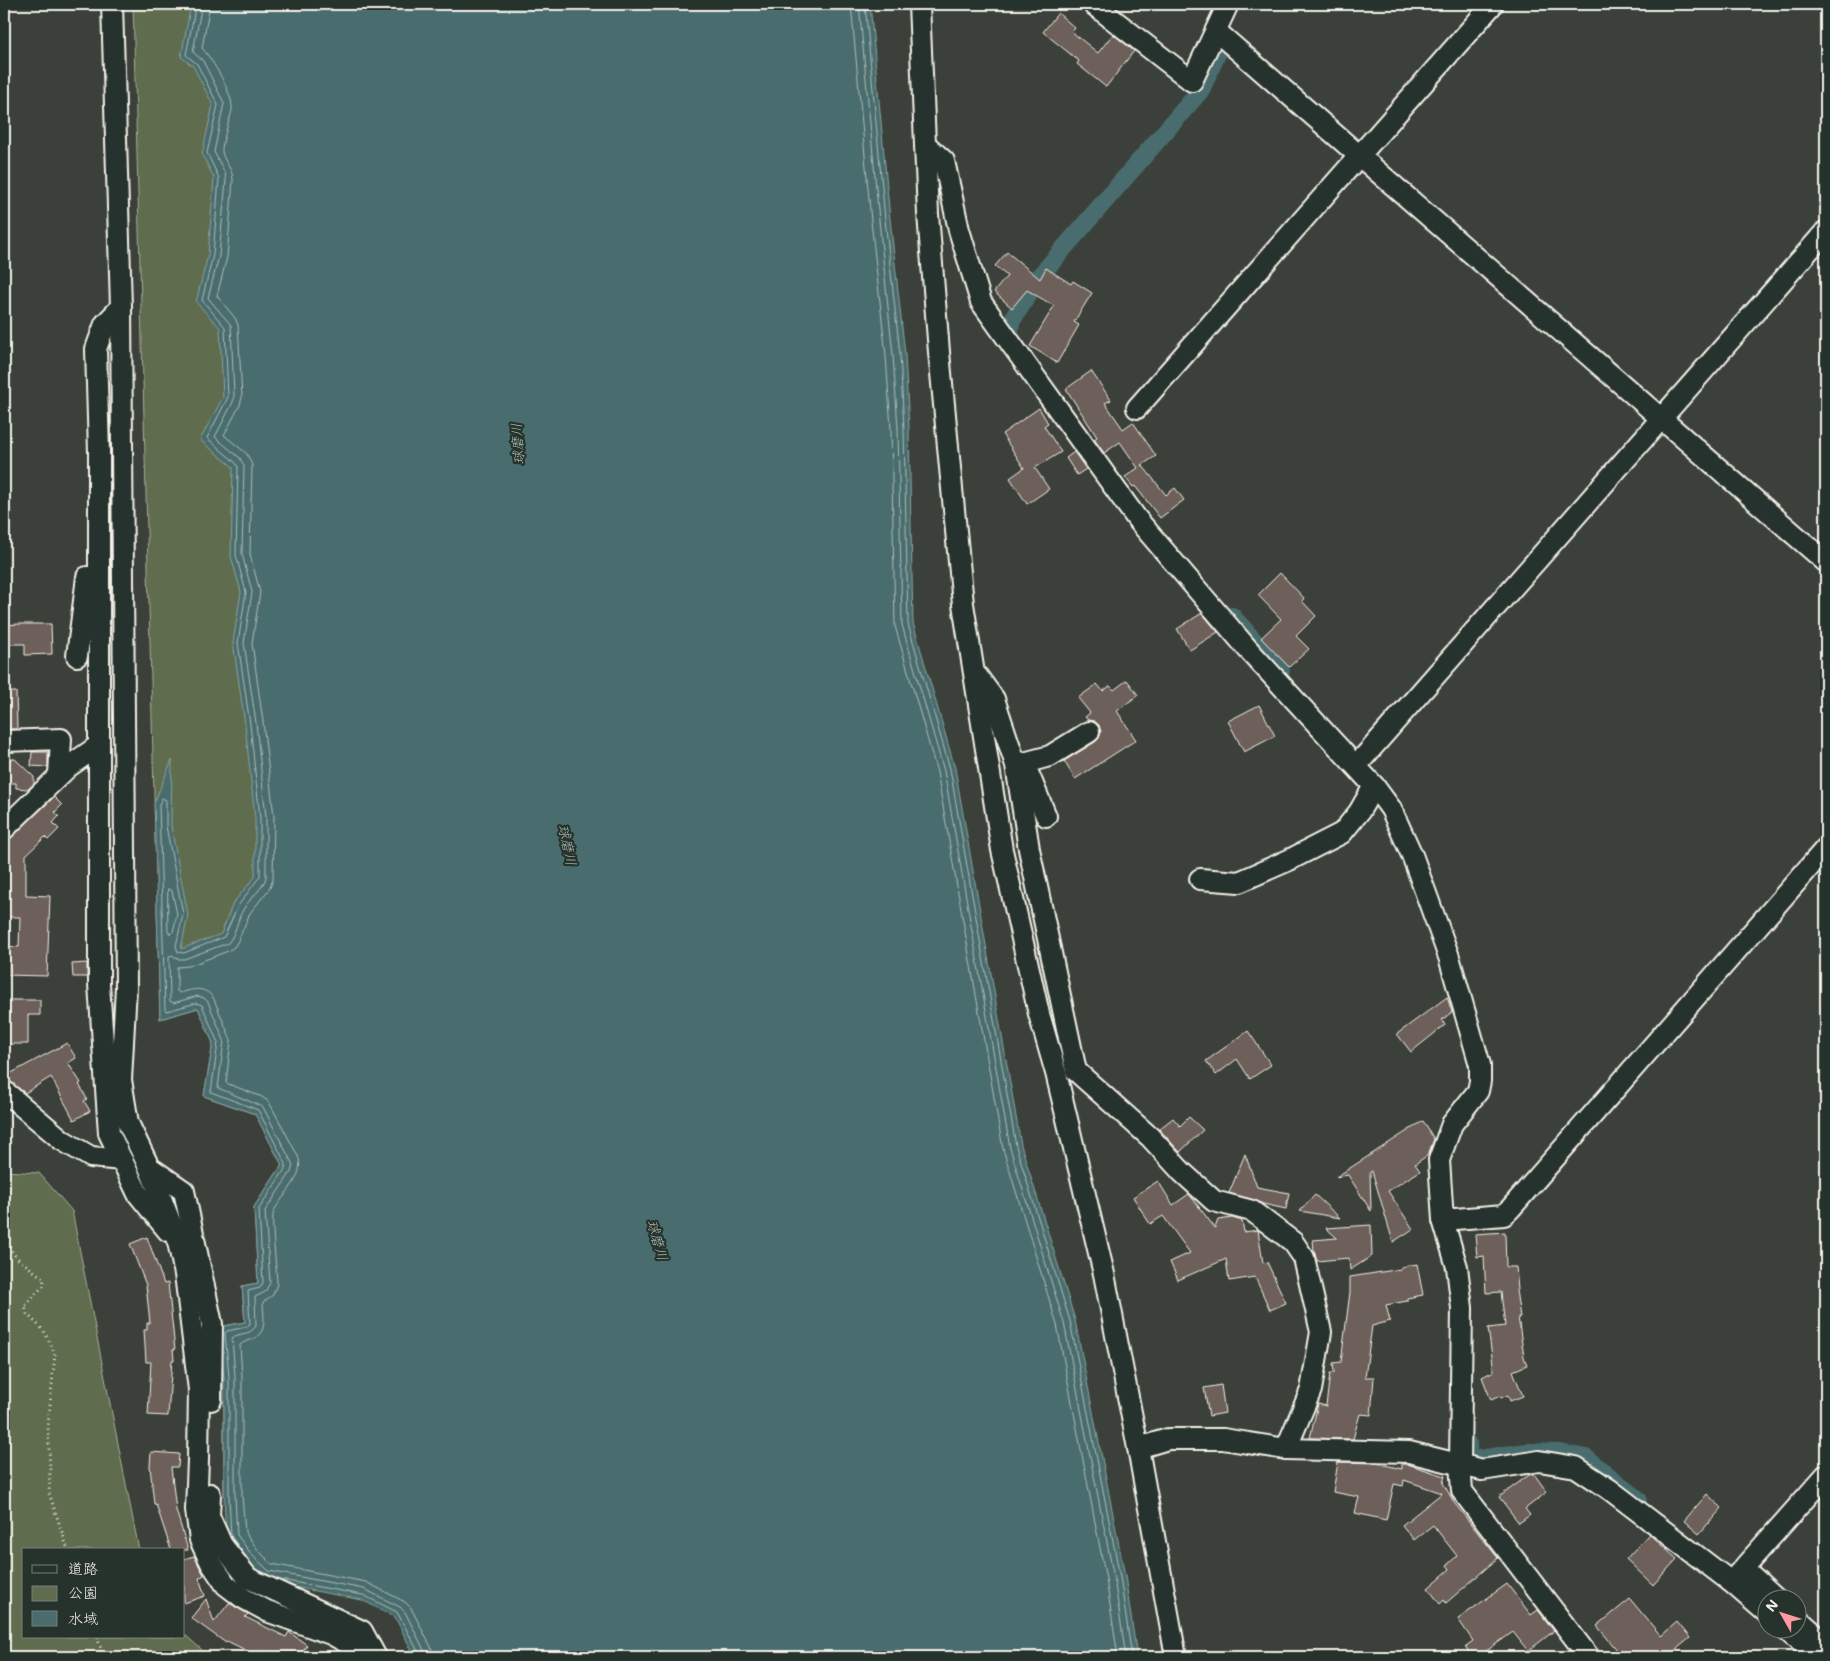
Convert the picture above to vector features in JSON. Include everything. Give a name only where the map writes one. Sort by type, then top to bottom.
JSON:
[{"type":"street","points":[[112,4],[121,307],[126,977],[121,1080],[128,1123],[149,1167],[178,1242],[185,1274],[199,1390],[196,1510],[200,1540],[211,1563],[226,1585],[243,1598],[267,1610],[331,1634],[362,1651],[369,1657]]},
{"type":"street","points":[[918,4],[928,214],[963,604],[1002,850],[1039,1014],[1056,1073],[1104,1274],[1176,1657]]},
{"type":"street","points":[[1093,4],[1192,81],[1228,4]]},
{"type":"street","points":[[1137,408],[1493,4]]},
{"type":"street","points":[[1216,31],[1826,562]]},
{"type":"street","points":[[925,144],[944,161],[959,230],[981,302],[1137,519],[1247,648],[1374,786],[1391,809],[1412,855],[1449,958],[1480,1065],[1478,1091],[1452,1124],[1439,1160],[1443,1220],[1457,1268],[1462,1308],[1460,1464],[1462,1491],[1589,1657]]},
{"type":"street","points":[[1356,766],[1826,231]]},
{"type":"street","points":[[121,307],[105,324],[96,349],[99,452],[99,984],[109,1133],[138,1194],[178,1242]]},
{"type":"street","points":[[77,656],[88,570],[98,562]]},
{"type":"street","points":[[974,672],[994,699],[1020,764],[1046,816]]},
{"type":"street","points":[[1020,764],[1050,756],[1088,732]]},
{"type":"street","points":[[4,741],[61,739],[59,775]]},
{"type":"street","points":[[4,829],[59,775],[82,756],[98,746]]},
{"type":"street","points":[[1020,764],[1029,849],[1076,1072],[1150,1137],[1182,1172],[1214,1201],[1252,1212],[1282,1232],[1293,1242],[1304,1258],[1321,1332],[1311,1390],[1286,1448]]},
{"type":"street","points":[[1200,879],[1239,882],[1289,860],[1342,833],[1359,812],[1374,786]]},
{"type":"street","points":[[1443,1220],[1504,1215],[1826,848]]},
{"type":"street","points":[[4,1091],[62,1140],[91,1156],[122,1160]]},
{"type":"street","points":[[149,1167],[184,1191],[212,1324],[209,1516],[222,1545],[248,1578],[362,1631],[376,1657]]},
{"type":"street","points":[[1138,1448],[1168,1438],[1223,1439],[1286,1448],[1409,1452],[1482,1470],[1539,1461],[1576,1467],[1759,1588]]},
{"type":"street","points":[[1737,1575],[1826,1475]]},
{"type":"street","points":[[1737,1575],[1758,1601]]},
{"type":"street","points":[[1808,1628],[1826,1644]]},
{"type":"street","points":[[1795,1638],[1817,1657]]},
{"type":"path","points":[[4,1245],[9,1247],[16,1257],[44,1279],[43,1286],[25,1306],[27,1314],[44,1331],[55,1354],[48,1425],[49,1493],[67,1548]]},
{"type":"path","points":[[97,1638],[104,1657]]},
{"type":"green space","points":[[133,4],[269,4],[337,899],[224,1496],[224,1377],[219,1327],[245,1322],[242,1286],[258,1283],[254,1207],[282,1165],[255,1114],[204,1096],[213,1043],[198,1008],[160,1019]]},
{"type":"green space","points":[[4,1171],[39,1173],[72,1211],[139,1548],[22,1548],[22,1638],[185,1638],[185,1635],[210,1657],[4,1657]]},
{"type":"water","name":"球磨川","points":[[191,4],[870,4],[905,354],[909,428],[913,623],[955,768],[1021,1145],[1075,1320],[1125,1576],[1137,1657],[415,1657],[395,1617],[362,1600],[263,1581],[226,1538],[224,1377],[219,1327],[245,1322],[242,1286],[258,1283],[254,1207],[282,1165],[255,1114],[204,1096],[213,1043],[198,1008],[160,1019],[154,803],[172,760],[171,826],[188,915],[181,949],[221,934],[233,903],[255,877],[255,818],[245,725],[233,642],[241,592],[231,556],[233,467],[200,440],[223,397],[220,328],[196,302],[208,255],[214,178],[202,154],[213,105],[193,66],[181,57]]},
{"type":"building","points":[[1058,13],[1075,28],[1072,32],[1098,53],[1113,34],[1134,51],[1106,87],[1077,64],[1079,61],[1043,32]]},
{"type":"building","points":[[1007,252],[1040,279],[1046,268],[1071,284],[1073,281],[1092,293],[1074,322],[1079,325],[1057,363],[1030,346],[1054,306],[1027,290],[1012,308],[994,292],[1007,276],[995,266]]},
{"type":"building","points":[[1091,371],[1111,400],[1105,403],[1123,429],[1133,422],[1156,456],[1142,465],[1166,495],[1175,488],[1184,500],[1160,518],[1135,486],[1133,487],[1125,477],[1138,468],[1120,442],[1104,453],[1094,439],[1097,437],[1066,389]]},
{"type":"building","points":[[1039,408],[1048,423],[1044,426],[1061,452],[1035,468],[1049,489],[1027,504],[1010,478],[1024,468],[1002,434]]},
{"type":"building","points":[[1074,452],[1086,469],[1077,475],[1066,458]]},
{"type":"building","points":[[1280,573],[1304,598],[1302,601],[1316,616],[1296,636],[1309,649],[1289,667],[1261,638],[1281,619],[1258,595]]},
{"type":"building","points":[[1202,613],[1218,632],[1190,650],[1177,629]]},
{"type":"building","points":[[51,624],[52,654],[25,655],[25,644],[4,644],[4,625]]},
{"type":"building","points":[[1127,680],[1138,695],[1117,711],[1136,740],[1075,779],[1064,761],[1095,742],[1101,732],[1099,725],[1085,717],[1090,713],[1078,698],[1097,684],[1103,691],[1110,686],[1114,690]]},
{"type":"building","points":[[4,692],[16,692],[17,729],[4,729]]},
{"type":"building","points":[[1259,705],[1275,736],[1244,752],[1228,721]]},
{"type":"building","points":[[32,752],[48,752],[48,767],[31,766]]},
{"type":"building","points":[[4,759],[15,759],[34,777],[34,784],[28,789],[16,788],[16,783],[4,783]]},
{"type":"building","points":[[54,797],[62,805],[55,812],[59,816],[53,823],[59,829],[48,840],[45,837],[26,855],[26,895],[50,896],[47,976],[4,975],[4,946],[19,947],[20,917],[4,917],[4,845]]},
{"type":"building","points":[[87,963],[87,977],[73,977],[72,964]]},
{"type":"building","points":[[1447,997],[1452,1012],[1442,1020],[1445,1025],[1411,1052],[1397,1034]]},
{"type":"building","points":[[4,1000],[40,1000],[40,1015],[28,1015],[28,1044],[4,1044]]},
{"type":"building","points":[[1248,1031],[1271,1065],[1250,1079],[1237,1059],[1216,1075],[1206,1061]]},
{"type":"building","points":[[67,1043],[76,1058],[68,1063],[81,1083],[79,1084],[87,1099],[84,1101],[90,1111],[74,1120],[51,1077],[25,1093],[4,1077]]},
{"type":"building","points":[[1189,1117],[1203,1130],[1180,1152],[1159,1129],[1173,1118],[1180,1126]]},
{"type":"building","points":[[1423,1121],[1434,1139],[1428,1155],[1415,1164],[1420,1171],[1388,1191],[1413,1229],[1393,1242],[1372,1171],[1370,1172],[1371,1211],[1348,1175],[1336,1177]]},
{"type":"building","points":[[1245,1154],[1257,1187],[1289,1193],[1286,1209],[1229,1193]]},
{"type":"building","points":[[1158,1181],[1173,1205],[1189,1194],[1215,1228],[1218,1220],[1232,1218],[1242,1221],[1244,1232],[1258,1230],[1263,1263],[1267,1262],[1286,1303],[1270,1310],[1255,1277],[1229,1281],[1226,1259],[1178,1280],[1170,1262],[1190,1253],[1163,1216],[1150,1224],[1133,1197]]},
{"type":"building","points":[[1315,1195],[1340,1218],[1300,1211]]},
{"type":"building","points":[[1371,1225],[1372,1256],[1350,1270],[1349,1258],[1317,1261],[1313,1240],[1337,1238],[1326,1228]]},
{"type":"building","points":[[1505,1232],[1506,1267],[1516,1267],[1518,1290],[1516,1290],[1520,1317],[1518,1317],[1527,1365],[1513,1371],[1523,1396],[1510,1401],[1508,1395],[1491,1400],[1482,1377],[1494,1371],[1488,1328],[1505,1326],[1501,1292],[1486,1293],[1484,1256],[1477,1257],[1475,1234]]},
{"type":"building","points":[[147,1237],[164,1284],[168,1283],[175,1350],[173,1350],[174,1360],[172,1360],[168,1416],[148,1415],[151,1362],[146,1362],[144,1330],[147,1330],[147,1323],[150,1323],[146,1285],[130,1244]]},
{"type":"building","points":[[1417,1264],[1423,1295],[1407,1298],[1407,1301],[1386,1305],[1390,1321],[1372,1326],[1365,1377],[1374,1377],[1371,1415],[1360,1414],[1353,1439],[1310,1438],[1318,1404],[1326,1406],[1330,1373],[1334,1373],[1333,1363],[1341,1362],[1350,1292],[1350,1277],[1401,1269],[1401,1267]]},
{"type":"building","points":[[1221,1385],[1225,1413],[1209,1416],[1204,1388]]},
{"type":"building","points":[[151,1452],[179,1454],[178,1467],[171,1467],[176,1510],[188,1550],[185,1550],[185,1548],[170,1548],[156,1504],[154,1504],[150,1466]]},
{"type":"building","points":[[1338,1462],[1376,1463],[1402,1469],[1402,1464],[1407,1464],[1445,1476],[1443,1483],[1455,1504],[1498,1558],[1446,1603],[1444,1600],[1440,1604],[1428,1588],[1450,1569],[1447,1565],[1457,1556],[1433,1525],[1414,1540],[1402,1525],[1442,1493],[1404,1480],[1403,1486],[1394,1484],[1386,1520],[1355,1513],[1359,1497],[1333,1492]]},
{"type":"building","points":[[1534,1474],[1547,1492],[1525,1509],[1530,1515],[1519,1523],[1499,1497],[1529,1475]]},
{"type":"building","points":[[1707,1494],[1722,1508],[1699,1534],[1684,1521]]},
{"type":"building","points":[[1649,1534],[1677,1559],[1653,1585],[1626,1559]]},
{"type":"building","points":[[194,1556],[204,1575],[199,1578],[205,1596],[185,1603],[185,1559]]},
{"type":"building","points":[[1507,1584],[1531,1615],[1538,1610],[1554,1631],[1528,1651],[1513,1632],[1478,1657],[1473,1657],[1466,1646],[1473,1641],[1458,1619]]},
{"type":"building","points":[[206,1599],[214,1622],[229,1603],[248,1614],[245,1617],[286,1637],[289,1632],[307,1645],[298,1657],[272,1657],[263,1651],[260,1657],[227,1641],[226,1643],[191,1618]]},
{"type":"building","points":[[1630,1599],[1661,1636],[1677,1622],[1690,1638],[1667,1657],[1623,1657],[1597,1626]]},
{"type":"waterway","points":[[1015,347],[1009,340],[1011,322],[1039,277],[1201,90],[1220,47]]},
{"type":"waterway","points":[[1232,616],[1281,671]]},
{"type":"waterway","points":[[1468,1444],[1468,1458],[1472,1460],[1527,1452],[1560,1453],[1586,1458],[1638,1499]]}]
